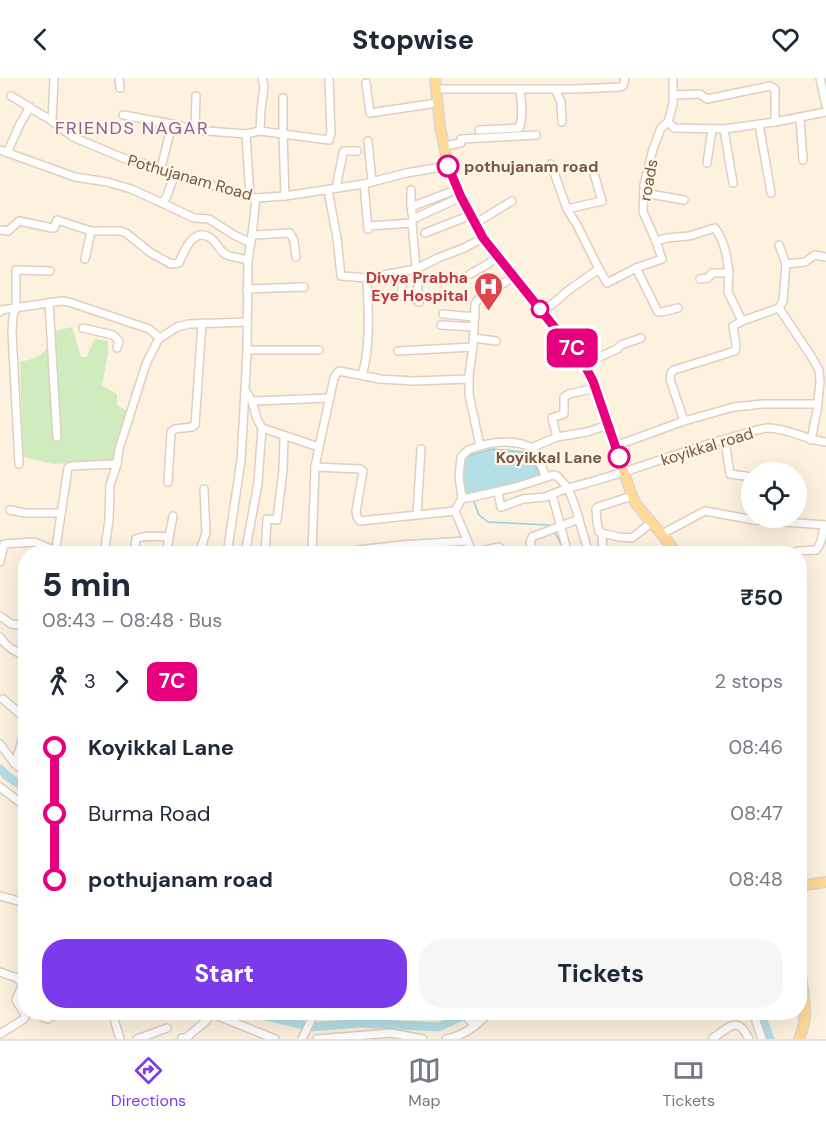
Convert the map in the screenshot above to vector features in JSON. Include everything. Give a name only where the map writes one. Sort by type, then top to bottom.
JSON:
[{"type":"main road","points":[[435,78],[437,104],[448,166],[459,193],[483,238],[584,364],[595,388],[636,504],[672,546]]},
{"type":"main road","points":[[807,886],[826,882]]},
{"type":"main road","points":[[799,1039],[805,1020]]},
{"type":"street","points":[[52,121],[54,78]]},
{"type":"street","points":[[119,78],[120,88]]},
{"type":"street","points":[[261,131],[264,87],[262,78]]},
{"type":"street","points":[[123,115],[195,130],[246,134],[261,131],[329,140],[331,133],[329,78]]},
{"type":"street","points":[[436,89],[620,87],[623,86],[625,78]]},
{"type":"street","name":"roads","points":[[656,241],[643,212],[644,184],[661,128],[668,122],[672,111],[674,78]]},
{"type":"street","points":[[820,78],[826,106]]},
{"type":"street","points":[[366,83],[370,113],[437,104]]},
{"type":"street","points":[[674,94],[700,94],[706,99],[770,86],[775,89],[776,122]]},
{"type":"street","points":[[479,130],[519,128],[521,124],[520,89]]},
{"type":"street","points":[[555,89],[561,102],[562,122]]},
{"type":"street","name":"Pothujanam Road","points":[[11,96],[73,137],[99,148],[123,158],[253,198],[285,196],[364,184],[406,173],[448,166]]},
{"type":"street","points":[[195,130],[196,96]]},
{"type":"street","points":[[283,98],[285,196]]},
{"type":"street","points":[[30,107],[3,151],[75,177],[107,182],[131,189],[194,218],[209,219],[251,243]]},
{"type":"street","points":[[668,122],[674,128],[724,129],[826,112]]},
{"type":"street","points":[[800,118],[803,160]]},
{"type":"street","points":[[161,168],[172,124]]},
{"type":"street","points":[[759,124],[771,193]]},
{"type":"street","points":[[707,163],[712,129]]},
{"type":"street","points":[[724,129],[733,183]]},
{"type":"street","points":[[228,546],[241,461],[247,350],[248,260],[252,234],[253,198],[246,134]]},
{"type":"street","points":[[444,146],[461,143],[461,139],[536,135]]},
{"type":"street","points":[[368,141],[372,182]]},
{"type":"street","points":[[357,151],[344,151],[332,189],[341,276],[367,278],[417,269],[483,238]]},
{"type":"street","points":[[551,164],[567,209],[607,283],[662,258],[656,241],[673,237],[689,237],[715,228],[724,244],[729,273],[728,292],[742,321]]},
{"type":"street","points":[[567,209],[602,201],[593,170]]},
{"type":"street","points":[[162,203],[175,174]]},
{"type":"street","points":[[364,184],[368,228],[412,221],[459,193]]},
{"type":"street","points":[[411,190],[419,302]]},
{"type":"street","points":[[411,207],[459,193]]},
{"type":"street","points":[[644,193],[684,200]]},
{"type":"street","points":[[425,233],[473,219],[512,201]]},
{"type":"street","points":[[0,230],[8,231],[19,221],[54,228],[57,220],[91,231],[120,231],[171,264],[179,263],[190,240],[194,237],[205,236],[212,239],[226,255],[248,260]]},
{"type":"street","points":[[85,259],[91,231]]},
{"type":"street","points":[[252,234],[290,233],[294,241],[296,257]]},
{"type":"street","points":[[684,421],[670,379],[671,373],[674,370],[735,351],[733,326],[779,308],[783,301],[786,264],[779,245]]},
{"type":"street","points":[[786,264],[805,262],[815,255],[826,257]]},
{"type":"street","points":[[471,274],[497,256]]},
{"type":"street","points":[[636,268],[658,312],[678,308]]},
{"type":"street","points":[[543,312],[599,269]]},
{"type":"street","points":[[19,464],[12,332],[16,307],[16,270],[51,271]]},
{"type":"street","points":[[402,272],[402,296]]},
{"type":"street","points":[[700,279],[708,278],[712,273],[729,273]]},
{"type":"street","points":[[480,446],[469,394],[475,304],[480,297],[514,277]]},
{"type":"street","points":[[362,375],[368,326],[367,278]]},
{"type":"street","points":[[247,289],[304,287]]},
{"type":"street","points":[[0,310],[69,302],[149,329],[160,338]]},
{"type":"street","points":[[49,303],[57,437]]},
{"type":"street","points":[[779,308],[819,370],[820,382],[811,440]]},
{"type":"street","points":[[443,314],[475,317]]},
{"type":"street","points":[[105,546],[110,485],[126,425],[146,364],[156,342],[177,327],[202,323],[247,322]]},
{"type":"street","points":[[168,482],[171,432],[175,429],[192,428],[195,425],[202,323]]},
{"type":"street","points":[[441,325],[474,327]]},
{"type":"street","points":[[83,328],[113,335],[119,341],[117,348]]},
{"type":"street","points":[[584,364],[640,338]]},
{"type":"street","points":[[398,351],[496,341]]},
{"type":"street","points":[[247,350],[319,350]]},
{"type":"street","points":[[312,546],[315,467],[337,373],[343,371],[380,379],[414,381],[469,379]]},
{"type":"street","points":[[557,437],[552,418],[564,414],[564,397],[595,388]]},
{"type":"street","points":[[244,390],[252,401],[262,428],[258,483],[246,546]]},
{"type":"street","points":[[252,401],[330,398]]},
{"type":"street","points":[[615,446],[684,421],[740,406],[817,404]]},
{"type":"street","points":[[531,448],[557,437],[587,432],[608,425]]},
{"type":"street","points":[[262,428],[319,447]]},
{"type":"street","name":"koyikkal road","points":[[498,492],[501,507],[523,499],[545,497],[767,428],[789,431],[811,440],[826,442]]},
{"type":"street","points":[[265,546],[267,519],[278,520],[284,436]]},
{"type":"street","points":[[725,440],[730,474],[741,476]]},
{"type":"street","points":[[455,511],[462,498],[459,477],[461,457],[468,450],[495,442],[523,444],[534,452],[546,477]]},
{"type":"street","points":[[417,514],[421,449]]},
{"type":"street","points":[[57,546],[68,468],[117,464]]},
{"type":"street","points":[[315,467],[363,471],[356,511],[360,520],[455,511]]},
{"type":"street","points":[[462,498],[498,492],[553,475],[557,476],[568,488],[587,546]]},
{"type":"street","points":[[202,546],[206,533],[204,489]]},
{"type":"street","points":[[552,494],[566,546]]},
{"type":"street","points":[[633,496],[596,509],[599,532],[632,538],[652,522]]},
{"type":"street","points":[[10,510],[26,513],[61,513]]},
{"type":"street","points":[[455,511],[470,546]]},
{"type":"street","points":[[662,534],[705,511],[741,517]]},
{"type":"street","points":[[167,546],[173,516]]},
{"type":"street","points":[[531,546],[532,537],[579,519]]},
{"type":"street","points":[[807,523],[825,525],[819,548],[807,550]]},
{"type":"street","points":[[602,533],[603,546]]},
{"type":"street","points":[[135,546],[136,539],[139,537],[169,537]]},
{"type":"street","points":[[393,546],[467,541]]},
{"type":"street","points":[[0,562],[4,544],[34,542],[43,546]]},
{"type":"street","points":[[0,616],[11,624],[18,625]]},
{"type":"street","points":[[0,637],[4,644],[18,654]]},
{"type":"street","points":[[3,699],[18,712]]},
{"type":"street","points":[[0,744],[18,766]]},
{"type":"street","points":[[15,764],[18,754]]},
{"type":"street","points":[[0,787],[18,801]]},
{"type":"street","points":[[0,896],[18,901]]},
{"type":"street","points":[[0,972],[18,979]]},
{"type":"street","points":[[0,1034],[21,1020]]},
{"type":"street","points":[[114,1020],[120,1039]]},
{"type":"street","points":[[182,1038],[186,1038],[206,1020]]},
{"type":"street","points":[[228,1020],[275,1039]]},
{"type":"street","points":[[302,1039],[311,1020]]},
{"type":"street","points":[[469,1020],[475,1026]]},
{"type":"street","points":[[446,1039],[457,1037],[481,1020]]},
{"type":"street","points":[[756,1020],[762,1039]]},
{"type":"street","points":[[712,1038],[732,1025],[739,1025],[742,1026],[749,1039]]},
{"type":"street","points":[[136,1039],[167,1028]]},
{"type":"street","points":[[317,1039],[391,1033],[423,1039]]},
{"type":"green space","points":[[72,327],[81,357],[87,357],[94,339],[108,341],[102,385],[117,394],[117,405],[127,411],[114,459],[54,464],[23,457],[20,362],[43,353],[55,331]]},
{"type":"water","points":[[492,449],[526,452],[540,473],[539,476],[532,480],[466,496],[463,476],[464,457]]},
{"type":"waterway","points":[[474,502],[479,515],[488,522],[550,526]]},
{"type":"waterway","points":[[555,533],[562,546]]},
{"type":"waterway","points":[[0,769],[18,783]]},
{"type":"waterway","points":[[282,1020],[311,1027],[359,1023],[439,1027],[454,1020]]},
{"type":"waterway","points":[[763,1020],[770,1039]]},
{"type":"bus line","name":"7C","points":[[448,166],[461,197],[483,238],[584,364],[593,381],[619,457]]},
{"type":"place","name":"pothujanam road","points":[[448,166]]},
{"type":"place","name":"Divya Prabha Eye Hospital","points":[[489,312]]},
{"type":"place","name":"Koyikkal Lane","points":[[619,457]]},
{"type":"district","name":"FRIENDS NAGAR","points":[[132,128]]}]
